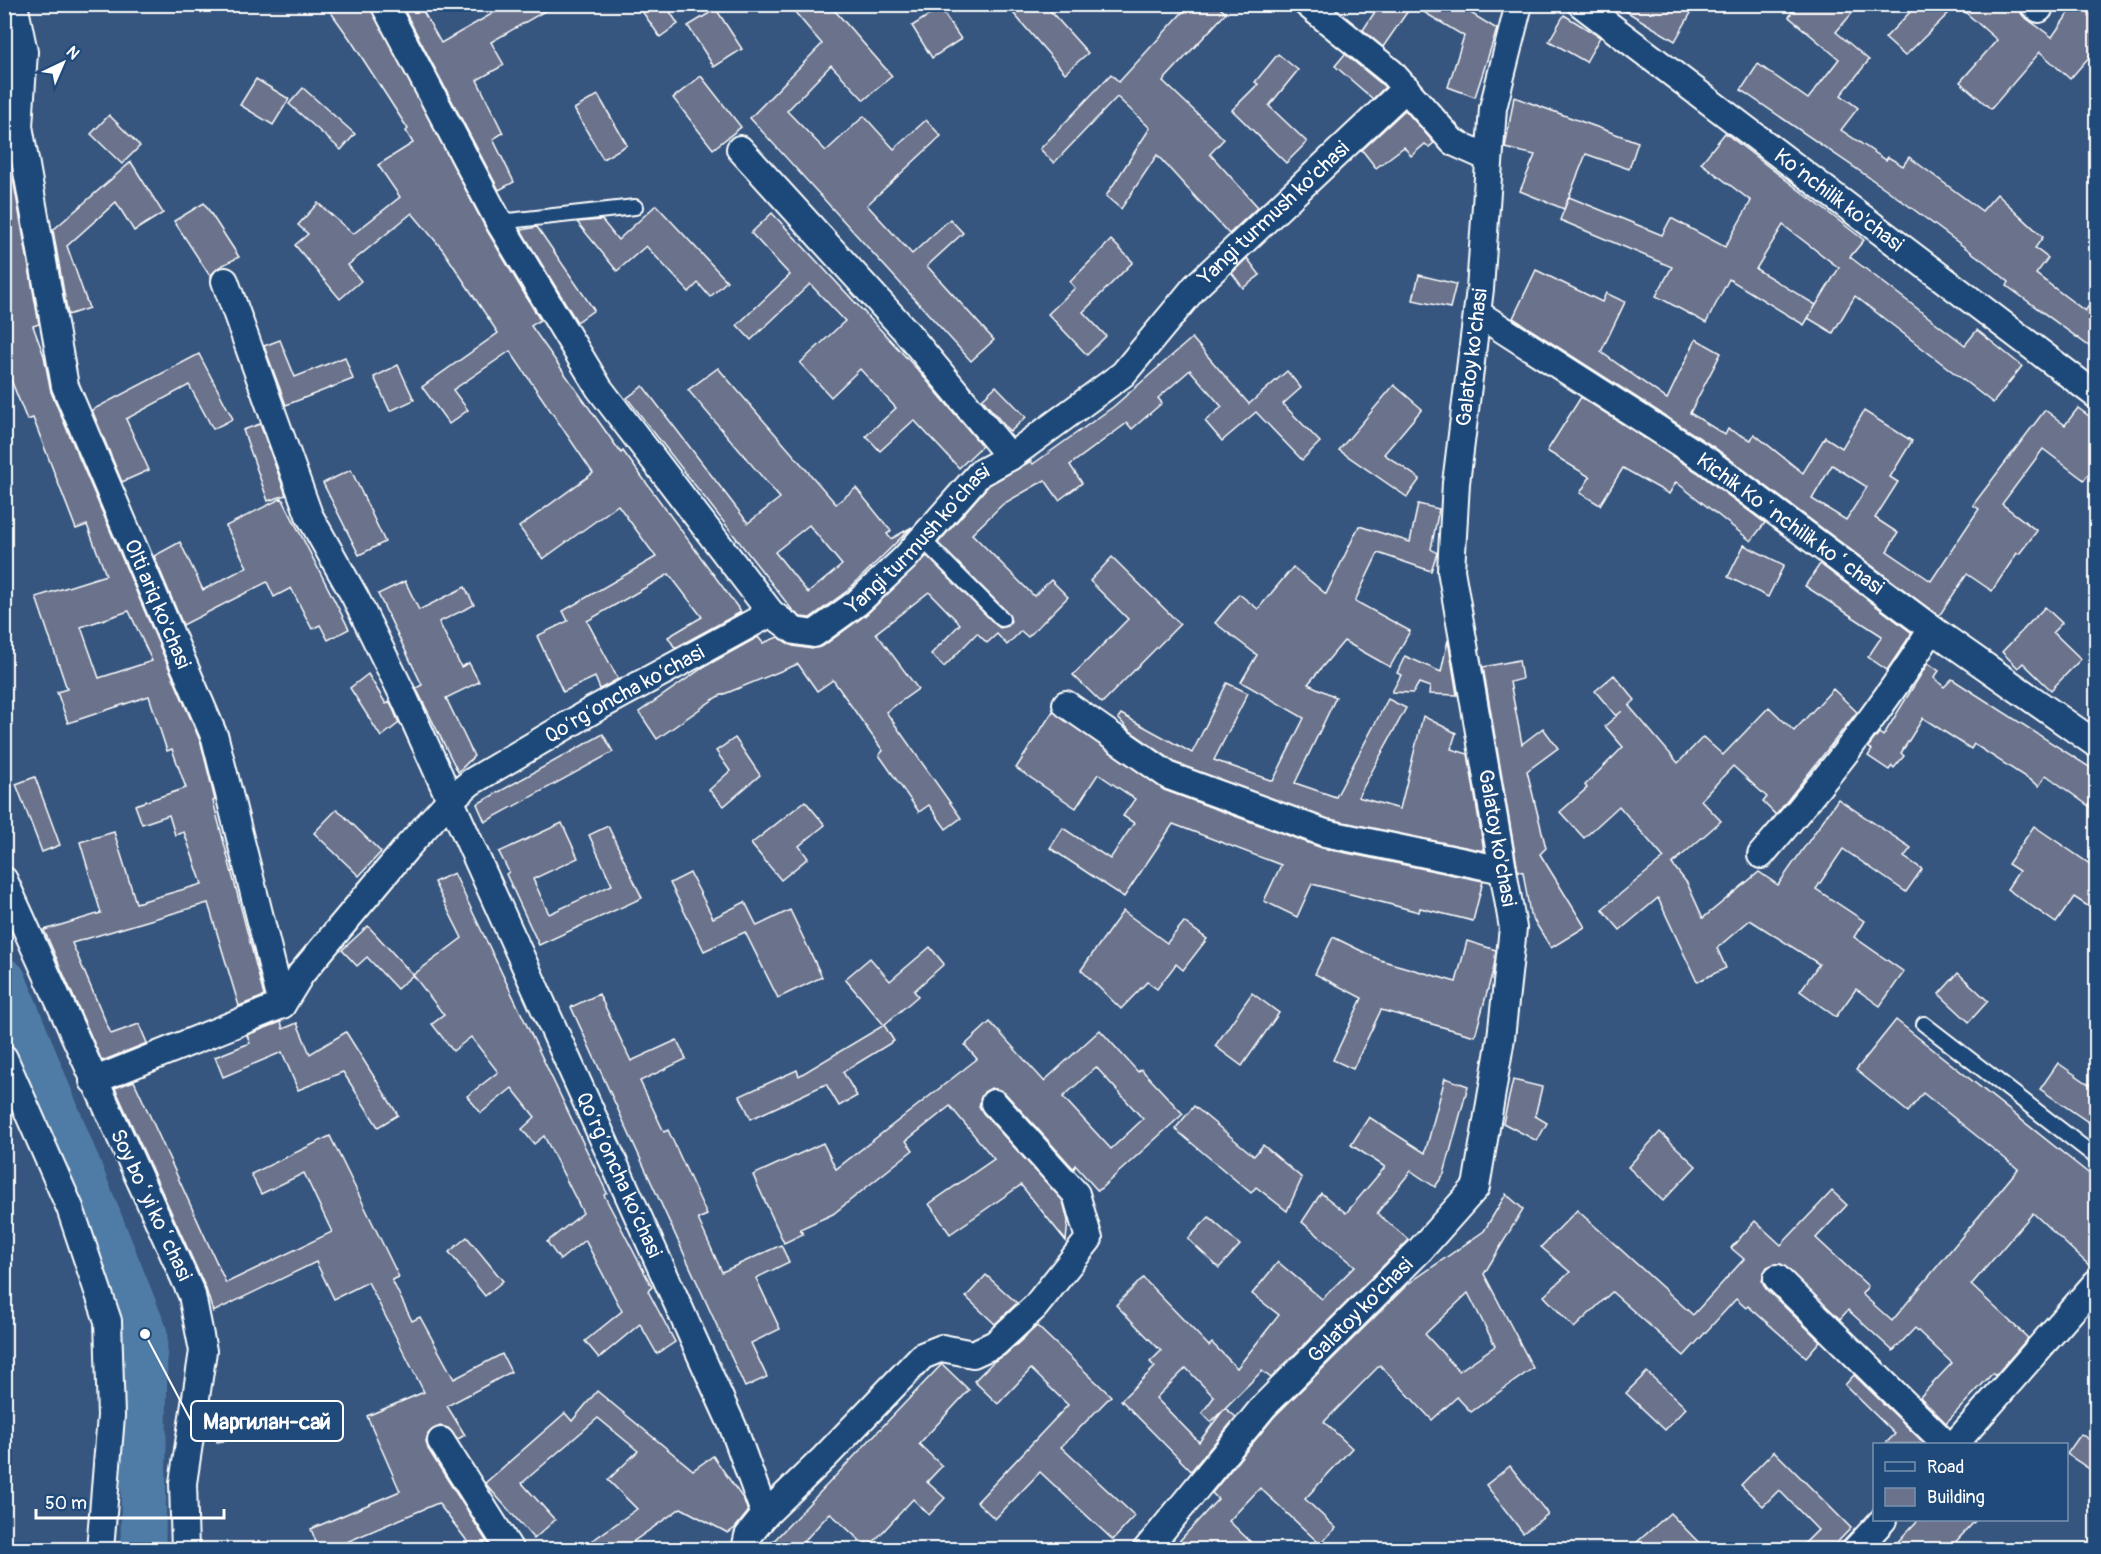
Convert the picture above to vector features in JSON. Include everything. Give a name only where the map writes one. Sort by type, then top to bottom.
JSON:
[{"type":"street","name":"Olti ariq ko'chasi","points":[[14,4],[24,52],[19,126],[64,386],[215,738],[282,1005]]},
{"type":"street","name":"Yangi turmush ko'chasi","points":[[384,4],[500,222],[598,388],[771,613],[795,631],[814,634],[857,603],[922,539],[980,472],[1010,458],[1123,374],[1195,287],[1406,88]]},
{"type":"street","points":[[1307,4],[1391,72],[1453,142],[1490,158]]},
{"type":"street","name":"Galatoy ko'chasi","points":[[1146,1550],[1264,1406],[1420,1250],[1476,1186],[1501,1038],[1513,928],[1451,570],[1455,483],[1477,313],[1493,108],[1519,4]]},
{"type":"street","name":"Ko‘nchilik ko'chasi","points":[[1581,4],[2097,395]]},
{"type":"street","points":[[740,149],[904,329],[1010,458]]},
{"type":"street","points":[[225,282],[309,515],[355,597],[403,695],[449,801]]},
{"type":"street","name":"Kichik Koʻnchilik koʻchasi","points":[[1477,313],[1706,460],[1932,629],[2097,744]]},
{"type":"street","name":"Qo‘rg‘oncha ko‘chasi","points":[[282,1005],[301,974],[449,801],[471,782],[593,710],[771,613]]},
{"type":"street","points":[[1761,855],[1857,741],[1901,679],[1932,629]]},
{"type":"street","points":[[1066,704],[1169,777],[1325,832],[1503,870]]},
{"type":"street","name":"Qo‘rg‘oncha ko‘chasi","points":[[449,801],[733,1427],[765,1515]]},
{"type":"street","name":"Soy boʻyi koʻchasi","points":[[4,880],[93,1081],[192,1295],[203,1351],[183,1483],[185,1550]]},
{"type":"street","points":[[93,1081],[282,1005]]},
{"type":"street","points":[[4,1058],[70,1208],[108,1321],[111,1416],[100,1550]]},
{"type":"street","points":[[745,1550],[748,1536],[765,1515],[824,1458],[922,1356],[942,1348],[974,1354],[995,1344],[1035,1307],[1089,1239],[1076,1194],[994,1103]]},
{"type":"street","points":[[1777,1278],[1945,1443]]},
{"type":"street","points":[[1956,1443],[2097,1283]]},
{"type":"street","points":[[441,1441],[510,1550]]},
{"type":"street","points":[[1855,1550],[1882,1521]]},
{"type":"lane","points":[[500,222],[635,207]]},
{"type":"lane","points":[[922,539],[1002,619]]},
{"type":"lane","points":[[1924,1024],[2097,1157]]},
{"type":"building","points":[[325,4],[369,4],[486,229],[540,320],[531,326],[621,453],[623,451],[741,612],[675,648],[668,637],[702,617],[669,574],[587,621],[618,679],[600,689],[595,677],[563,692],[537,636],[568,621],[563,611],[656,557],[618,505],[543,559],[519,527],[593,473],[510,351],[453,390],[468,410],[449,424],[422,387],[498,333],[443,250],[412,213],[348,265],[361,281],[340,299],[295,245],[308,234],[298,225],[318,203],[353,234],[400,197],[378,165],[413,143],[406,131],[408,129]]},
{"type":"building","points":[[401,4],[419,4],[441,43],[509,4],[557,4],[491,42],[504,65],[477,80],[503,133],[493,139],[514,182],[499,190]]},
{"type":"building","points":[[637,4],[665,4],[678,24],[660,37]]},
{"type":"building","points":[[788,4],[829,4],[892,76],[864,100],[831,65],[787,111],[826,151],[864,116],[894,149],[926,120],[941,136],[867,205],[912,254],[950,219],[963,233],[927,266],[994,340],[971,361],[750,118],[822,44]]},
{"type":"building","points":[[1026,4],[1044,4],[1088,53],[1065,73],[1014,14]]},
{"type":"building","points":[[1190,4],[1215,4],[1226,13],[1163,81],[1224,139],[1210,154],[1258,207],[1229,234],[1157,155],[1121,209],[1106,196],[1150,128],[1117,97],[1054,163],[1040,149],[1111,74],[1119,82]]},
{"type":"building","points":[[1380,4],[1456,4],[1497,29],[1475,97],[1448,87],[1464,36],[1412,5],[1383,47],[1363,30]]},
{"type":"building","points":[[1614,4],[1696,4],[1675,41]]},
{"type":"building","points":[[1797,4],[1860,4],[1836,32],[1869,60],[1841,95],[1858,108],[1841,130],[1886,160],[1888,157],[1903,166],[1909,157],[1982,211],[1997,194],[2043,237],[2035,248],[2048,258],[2036,274],[2085,311],[2097,295],[2097,352],[2007,286],[2009,282],[1986,263],[1886,189],[1741,90],[1758,64],[1808,99],[1839,59],[1789,17]]},
{"type":"building","points":[[1918,4],[2015,4],[2023,16],[2052,37],[2075,4],[2097,4],[2097,48],[2070,79],[2040,52],[1991,109],[1960,82],[1997,40],[1957,5],[1905,56],[1885,38]]},
{"type":"building","points":[[940,8],[961,39],[932,58],[912,26]]},
{"type":"building","points":[[716,9],[742,49],[714,67],[688,26]]},
{"type":"building","points":[[1564,15],[1600,37],[1586,62],[1549,41]]},
{"type":"building","points":[[1278,54],[1298,70],[1269,106],[1307,142],[1286,163],[1232,110],[1258,84],[1255,82]]},
{"type":"building","points":[[1345,54],[1385,87],[1373,99],[1335,66]]},
{"type":"building","points":[[701,76],[741,127],[713,149],[673,98]]},
{"type":"building","points":[[256,79],[289,99],[273,125],[240,105]]},
{"type":"building","points":[[303,88],[355,134],[341,150],[289,104]]},
{"type":"building","points":[[598,95],[627,145],[603,159],[574,109]]},
{"type":"building","points":[[1514,97],[1638,142],[1629,169],[1586,154],[1564,209],[1520,191],[1535,155],[1505,148]]},
{"type":"building","points":[[1405,110],[1434,143],[1429,147],[1425,144],[1411,156],[1404,147],[1376,168],[1362,150]]},
{"type":"building","points":[[109,115],[140,146],[122,164],[91,134]]},
{"type":"building","points":[[1725,133],[1864,240],[1850,257],[1965,345],[1977,330],[2022,366],[1993,403],[1855,296],[1833,333],[1808,318],[1804,325],[1729,279],[1706,323],[1656,296],[1672,267],[1560,220],[1569,197],[1662,235],[1671,218],[1725,247],[1751,201],[1701,163]],"holes":[[[1783,225],[1839,268],[1816,305],[1756,269]]]},
{"type":"building","points":[[131,162],[163,213],[134,231],[116,202],[67,246],[89,308],[68,315],[53,230]]},
{"type":"building","points":[[4,178],[13,178],[39,324],[33,326],[44,356],[51,392],[201,743],[215,800],[213,801],[264,996],[239,1006],[208,903],[72,943],[111,1034],[139,1024],[147,1043],[102,1061],[44,930],[101,913],[80,842],[114,832],[136,903],[202,884],[184,832],[175,835],[169,815],[142,824],[135,805],[186,788],[172,749],[167,751],[149,696],[68,723],[57,692],[67,689],[36,597],[106,575],[87,525],[76,529],[33,418],[27,420],[4,362]],"holes":[[[129,611],[152,661],[99,678],[81,627]]]},
{"type":"building","points":[[204,203],[239,257],[219,267],[210,276],[174,221]]},
{"type":"building","points":[[656,205],[727,281],[710,297],[698,283],[689,292],[646,246],[617,271],[577,222],[602,220],[618,240]]},
{"type":"building","points":[[772,213],[917,369],[982,446],[959,468],[914,420],[880,451],[866,436],[896,408],[860,369],[831,397],[800,363],[845,321],[810,284],[751,340],[737,325],[790,275],[751,233]]},
{"type":"building","points":[[537,227],[594,310],[577,322],[521,230]]},
{"type":"building","points":[[1111,240],[1133,262],[1083,312],[1106,336],[1087,355],[1048,314],[1075,288],[1070,282]]},
{"type":"building","points":[[1247,258],[1260,275],[1243,288],[1232,273]]},
{"type":"building","points":[[1536,270],[1602,302],[1606,293],[1625,302],[1601,352],[1667,399],[1696,339],[1721,353],[1690,413],[1725,435],[1728,429],[1751,440],[1754,434],[1803,473],[1825,437],[1842,448],[1864,411],[1912,441],[1890,477],[1898,482],[1875,518],[1898,533],[1887,551],[1931,581],[1979,509],[1973,505],[2045,410],[2065,425],[2078,408],[2097,422],[2097,464],[2084,480],[2043,449],[2002,504],[2037,531],[2019,554],[2017,553],[1992,591],[1967,574],[1939,616],[1714,447],[1513,318]],"holes":[[[1832,465],[1867,487],[1846,520],[1812,499]]]},
{"type":"building","points":[[1419,275],[1456,284],[1450,308],[1413,300]]},
{"type":"building","points":[[1192,338],[1249,404],[1287,371],[1301,388],[1283,404],[1320,442],[1302,460],[1256,412],[1222,441],[1205,421],[1222,407],[1190,370],[1158,398],[1162,403],[1132,429],[1127,423],[1070,465],[1082,483],[1059,500],[1045,480],[1003,504],[972,534],[1034,596],[1051,580],[1068,597],[1028,637],[1021,631],[1007,645],[997,634],[987,643],[977,633],[944,667],[931,654],[960,624],[929,592],[876,633],[918,689],[886,712],[961,818],[946,829],[929,805],[919,812],[879,755],[883,751],[833,680],[817,691],[798,664],[717,697],[657,739],[639,712],[704,667],[758,637],[763,643],[778,637],[793,646],[812,649],[823,646],[867,614],[927,556],[996,625],[1000,628],[1008,626],[1011,621],[1008,613],[938,543],[989,485],[1031,461],[1033,464],[1113,407]]},
{"type":"building","points":[[280,340],[295,377],[345,357],[353,379],[286,405],[264,346]]},
{"type":"building","points":[[199,354],[233,419],[213,429],[189,385],[126,419],[149,470],[122,482],[92,410]]},
{"type":"building","points":[[398,365],[414,400],[390,411],[374,377]]},
{"type":"building","points":[[718,368],[836,504],[856,488],[891,531],[887,534],[891,539],[912,527],[847,591],[810,618],[801,617],[793,611],[627,398],[643,386],[748,523],[780,498],[688,390]],"holes":[[[809,525],[842,565],[808,593],[775,552]]]},
{"type":"building","points":[[1394,385],[1422,409],[1384,454],[1420,479],[1407,497],[1339,450]]},
{"type":"building","points":[[996,386],[1026,417],[1010,432],[982,399]]},
{"type":"building","points":[[1581,397],[1697,472],[1765,523],[1751,541],[1676,482],[1669,494],[1623,468],[1600,505],[1580,493],[1590,477],[1547,451]]},
{"type":"building","points":[[260,424],[286,495],[268,501],[243,430]]},
{"type":"building","points":[[351,470],[385,542],[359,555],[323,483]]},
{"type":"building","points":[[282,498],[349,629],[328,640],[320,625],[312,629],[291,588],[274,597],[267,582],[183,625],[154,556],[180,542],[203,590],[247,567],[226,526]]},
{"type":"building","points":[[1418,504],[1439,509],[1431,549],[1437,553],[1431,571],[1378,553],[1355,601],[1410,631],[1390,667],[1344,641],[1308,684],[1336,697],[1295,783],[1336,797],[1388,699],[1406,708],[1358,797],[1400,809],[1423,716],[1456,733],[1451,749],[1468,754],[1484,851],[1329,819],[1176,763],[1129,730],[1118,718],[1121,714],[1192,753],[1227,683],[1248,693],[1214,760],[1273,781],[1304,718],[1241,682],[1257,655],[1215,623],[1239,594],[1258,609],[1293,567],[1326,594],[1359,526],[1410,542]]},
{"type":"building","points":[[1744,545],[1784,565],[1768,597],[1728,577]]},
{"type":"building","points":[[1112,557],[1180,624],[1102,703],[1073,675],[1128,619],[1090,581]]},
{"type":"building","points":[[1820,564],[1912,633],[1887,670],[1868,657],[1882,636],[1805,586]]},
{"type":"building","points":[[405,581],[419,610],[465,587],[474,605],[439,622],[461,667],[469,663],[479,682],[446,698],[474,756],[458,772],[416,688],[422,685],[378,594]]},
{"type":"building","points":[[2045,607],[2062,623],[2053,632],[2081,659],[2051,690],[2023,663],[2018,668],[2002,652]]},
{"type":"building","points":[[1448,640],[1457,695],[1429,694],[1430,687],[1419,683],[1413,693],[1392,692],[1401,675],[1397,673],[1405,656],[1441,672]]},
{"type":"building","points":[[1519,660],[1522,679],[1510,682],[1522,744],[1543,728],[1558,748],[1527,771],[1546,848],[1540,854],[1585,927],[1551,948],[1530,914],[1523,872],[1518,871],[1483,667]]},
{"type":"building","points":[[1928,663],[1939,671],[1934,678],[1944,687],[1952,679],[2097,772],[2097,812],[2046,775],[2039,786],[1974,744],[1971,749],[1923,718],[1901,753],[1904,756],[1894,768],[1892,766],[1889,770],[1868,756],[1872,750],[1868,747],[1879,733],[1883,736]]},
{"type":"building","points":[[368,674],[386,704],[390,702],[399,723],[381,737],[350,688]]},
{"type":"building","points":[[1614,675],[1635,700],[1629,706],[1678,763],[1703,737],[1723,755],[1769,707],[1794,731],[1833,689],[1857,712],[1776,815],[1763,802],[1767,797],[1733,766],[1701,800],[1721,821],[1672,864],[1687,883],[1703,918],[1759,872],[1778,885],[1838,799],[1911,848],[1904,857],[1922,869],[1906,892],[1843,849],[1816,889],[1864,921],[1854,937],[1904,972],[1880,1006],[1856,989],[1836,1017],[1800,991],[1819,964],[1750,920],[1717,948],[1726,968],[1697,982],[1658,898],[1620,930],[1602,909],[1664,858],[1619,806],[1584,838],[1560,812],[1587,788],[1585,785],[1623,747],[1605,726],[1622,711],[1616,716],[1595,691]]},
{"type":"building","points":[[1053,711],[1164,790],[1322,848],[1483,881],[1473,921],[1420,908],[1419,912],[1312,884],[1297,917],[1264,901],[1281,865],[1173,824],[1124,897],[1050,848],[1063,828],[1110,859],[1134,823],[1123,816],[1135,799],[1098,774],[1076,808],[1016,768]]},
{"type":"building","points":[[603,734],[613,752],[485,822],[477,804]]},
{"type":"building","points":[[735,738],[760,775],[724,806],[709,790],[730,771],[716,751]]},
{"type":"building","points":[[35,777],[60,845],[42,852],[16,784]]},
{"type":"building","points":[[805,801],[825,825],[799,846],[808,858],[781,880],[751,844]]},
{"type":"building","points":[[337,809],[381,852],[359,876],[314,833]]},
{"type":"building","points":[[562,823],[578,858],[533,879],[549,914],[612,885],[589,835],[608,826],[642,898],[539,945],[506,874],[509,872],[499,852]]},
{"type":"building","points":[[2034,826],[2097,869],[2097,912],[2074,897],[2056,923],[2007,889],[2019,871],[2008,864]]},
{"type":"building","points":[[454,873],[607,1193],[604,1195],[652,1287],[648,1291],[675,1342],[657,1354],[640,1324],[599,1358],[585,1341],[622,1311],[585,1240],[560,1260],[547,1242],[583,1213],[544,1136],[534,1144],[522,1129],[535,1117],[512,1088],[481,1113],[467,1096],[498,1072],[471,1037],[453,1051],[432,1024],[444,1015],[413,975],[462,938],[434,882]]},
{"type":"building","points":[[690,873],[713,918],[745,902],[757,926],[790,910],[822,977],[778,998],[745,932],[704,951],[670,883]]},
{"type":"building","points":[[1123,911],[1167,943],[1184,922],[1207,939],[1183,970],[1176,964],[1157,989],[1147,982],[1121,1009],[1081,970]]},
{"type":"building","points":[[368,926],[413,975],[397,989],[367,957],[357,966],[342,950]]},
{"type":"building","points":[[1333,937],[1380,960],[1456,982],[1467,941],[1496,950],[1494,967],[1475,1036],[1381,1010],[1353,1069],[1333,1060],[1362,998],[1315,974]]},
{"type":"building","points":[[930,947],[944,964],[914,991],[918,996],[884,1025],[845,979],[870,958],[890,981]]},
{"type":"building","points":[[1958,973],[1988,1001],[1969,1022],[1939,994]]},
{"type":"building","points":[[1252,993],[1279,1013],[1242,1066],[1215,1046]]},
{"type":"building","points":[[599,994],[631,1061],[677,1040],[686,1059],[640,1081],[664,1132],[668,1130],[707,1215],[698,1219],[722,1272],[781,1245],[789,1262],[756,1278],[780,1329],[751,1343],[767,1377],[745,1387],[571,1007]]},
{"type":"building","points":[[1896,1020],[2097,1180],[2097,1268],[2093,1269],[2033,1213],[1971,1285],[2028,1338],[1995,1376],[1993,1373],[1946,1423],[1920,1397],[1952,1363],[1915,1328],[1893,1351],[1848,1310],[1840,1319],[1781,1264],[1767,1267],[1762,1281],[1766,1289],[1820,1341],[1806,1357],[1748,1306],[1746,1308],[1736,1299],[1684,1356],[1612,1292],[1574,1328],[1544,1296],[1570,1272],[1541,1247],[1577,1210],[1693,1315],[1744,1259],[1731,1248],[1755,1221],[1781,1245],[1832,1191],[1847,1205],[1816,1238],[1868,1286],[1862,1294],[1892,1321],[2018,1169],[1923,1093],[1908,1112],[1856,1070]]},
{"type":"building","points":[[281,1022],[283,1029],[297,1023],[310,1054],[346,1032],[398,1115],[378,1127],[343,1072],[298,1090],[282,1052],[223,1077],[215,1057],[250,1043],[247,1035]]},
{"type":"building","points":[[990,1022],[1044,1081],[1100,1030],[1138,1072],[1141,1069],[1183,1114],[1098,1191],[1075,1165],[1074,1169],[1005,1093],[991,1088],[984,1092],[979,1106],[983,1113],[1063,1201],[1068,1221],[1066,1241],[1021,1185],[950,1234],[929,1204],[994,1159],[950,1106],[906,1141],[913,1150],[833,1214],[800,1229],[803,1234],[784,1243],[753,1175],[823,1143],[836,1169],[977,1059],[965,1045]],"holes":[[[1096,1067],[1143,1119],[1111,1149],[1063,1097]]]},
{"type":"building","points":[[884,1025],[894,1041],[843,1072],[857,1096],[839,1106],[826,1084],[751,1119],[740,1096],[797,1070],[799,1076]]},
{"type":"building","points":[[2058,1063],[2097,1090],[2097,1128],[2040,1089]]},
{"type":"building","points":[[1445,1078],[1468,1086],[1444,1174],[1435,1187],[1411,1171],[1377,1213],[1409,1240],[1271,1378],[1262,1371],[1225,1408],[1236,1417],[1191,1471],[1121,1400],[1155,1367],[1150,1362],[1161,1351],[1116,1305],[1143,1278],[1209,1346],[1212,1343],[1237,1368],[1279,1315],[1252,1294],[1278,1262],[1322,1299],[1355,1266],[1302,1222],[1321,1193],[1346,1213],[1385,1167],[1351,1145],[1369,1117],[1425,1153]],"holes":[[[1186,1368],[1214,1397],[1202,1413],[1211,1422],[1225,1408],[1199,1442],[1156,1398]]]},
{"type":"building","points":[[1513,1080],[1542,1087],[1535,1116],[1547,1123],[1537,1141],[1503,1123]]},
{"type":"building","points":[[134,1081],[226,1283],[332,1232],[304,1173],[261,1194],[251,1174],[330,1136],[399,1277],[392,1280],[412,1321],[420,1317],[454,1379],[502,1354],[511,1372],[447,1406],[465,1435],[458,1439],[448,1428],[440,1426],[428,1434],[426,1441],[428,1449],[492,1550],[474,1550],[438,1503],[328,1550],[319,1550],[311,1529],[400,1491],[367,1416],[424,1392],[368,1282],[334,1299],[316,1262],[213,1312],[206,1289],[115,1088]]},
{"type":"building","points":[[1194,1106],[1254,1156],[1263,1145],[1302,1178],[1287,1211],[1256,1187],[1251,1193],[1175,1129]]},
{"type":"building","points":[[1660,1132],[1696,1166],[1663,1201],[1628,1167]]},
{"type":"building","points":[[1506,1194],[1523,1209],[1484,1274],[1533,1368],[1471,1412],[1457,1397],[1432,1420],[1380,1365],[1324,1422],[1352,1448],[1305,1499],[1336,1528],[1320,1544],[1260,1488],[1229,1521],[1259,1550],[1171,1550],[1218,1499],[1212,1493],[1274,1417],[1408,1284],[1484,1231]],"holes":[[[1468,1293],[1495,1346],[1459,1371],[1425,1334]]]},
{"type":"building","points":[[1209,1217],[1240,1245],[1219,1268],[1188,1239]]},
{"type":"building","points":[[467,1237],[503,1281],[485,1296],[449,1252]]},
{"type":"building","points":[[986,1275],[1017,1303],[995,1324],[966,1297]]},
{"type":"building","points":[[1037,1326],[1111,1396],[1061,1447],[1135,1516],[1113,1540],[1040,1472],[995,1519],[977,1502],[1068,1405],[1031,1369],[998,1404],[974,1381],[993,1362],[1005,1355]]},
{"type":"building","points":[[942,1364],[969,1390],[919,1444],[942,1466],[927,1482],[945,1498],[929,1515],[913,1499],[868,1548],[830,1513],[796,1550],[765,1550]]},
{"type":"building","points":[[1647,1372],[1686,1408],[1665,1430],[1626,1393]]},
{"type":"building","points":[[1854,1375],[1924,1443],[1886,1443],[1895,1434],[1845,1385]]},
{"type":"building","points":[[597,1391],[693,1470],[713,1456],[744,1500],[748,1512],[735,1528],[728,1533],[681,1508],[621,1550],[579,1550],[637,1509],[608,1480],[638,1451],[598,1418],[522,1483],[555,1520],[534,1539],[485,1483],[565,1413],[572,1421]]},
{"type":"building","points":[[324,1408],[327,1427],[217,1442],[214,1422]]},
{"type":"building","points":[[2081,1434],[2097,1445],[2097,1474],[2068,1455]]},
{"type":"building","points":[[1774,1451],[1851,1528],[1830,1550],[1798,1550],[1818,1530],[1779,1490],[1763,1506],[1741,1485]]},
{"type":"building","points":[[1510,1466],[1548,1514],[1523,1533],[1486,1485]]},
{"type":"building","points":[[1670,1513],[1706,1550],[1628,1550]]},
{"type":"building","points":[[1917,1521],[1975,1521],[1948,1550],[1890,1550]]},
{"type":"waterway","points":[[4,981],[145,1334],[143,1550]]},
{"type":"place","name":"Маргилан-сай","points":[[145,1334]]}]
